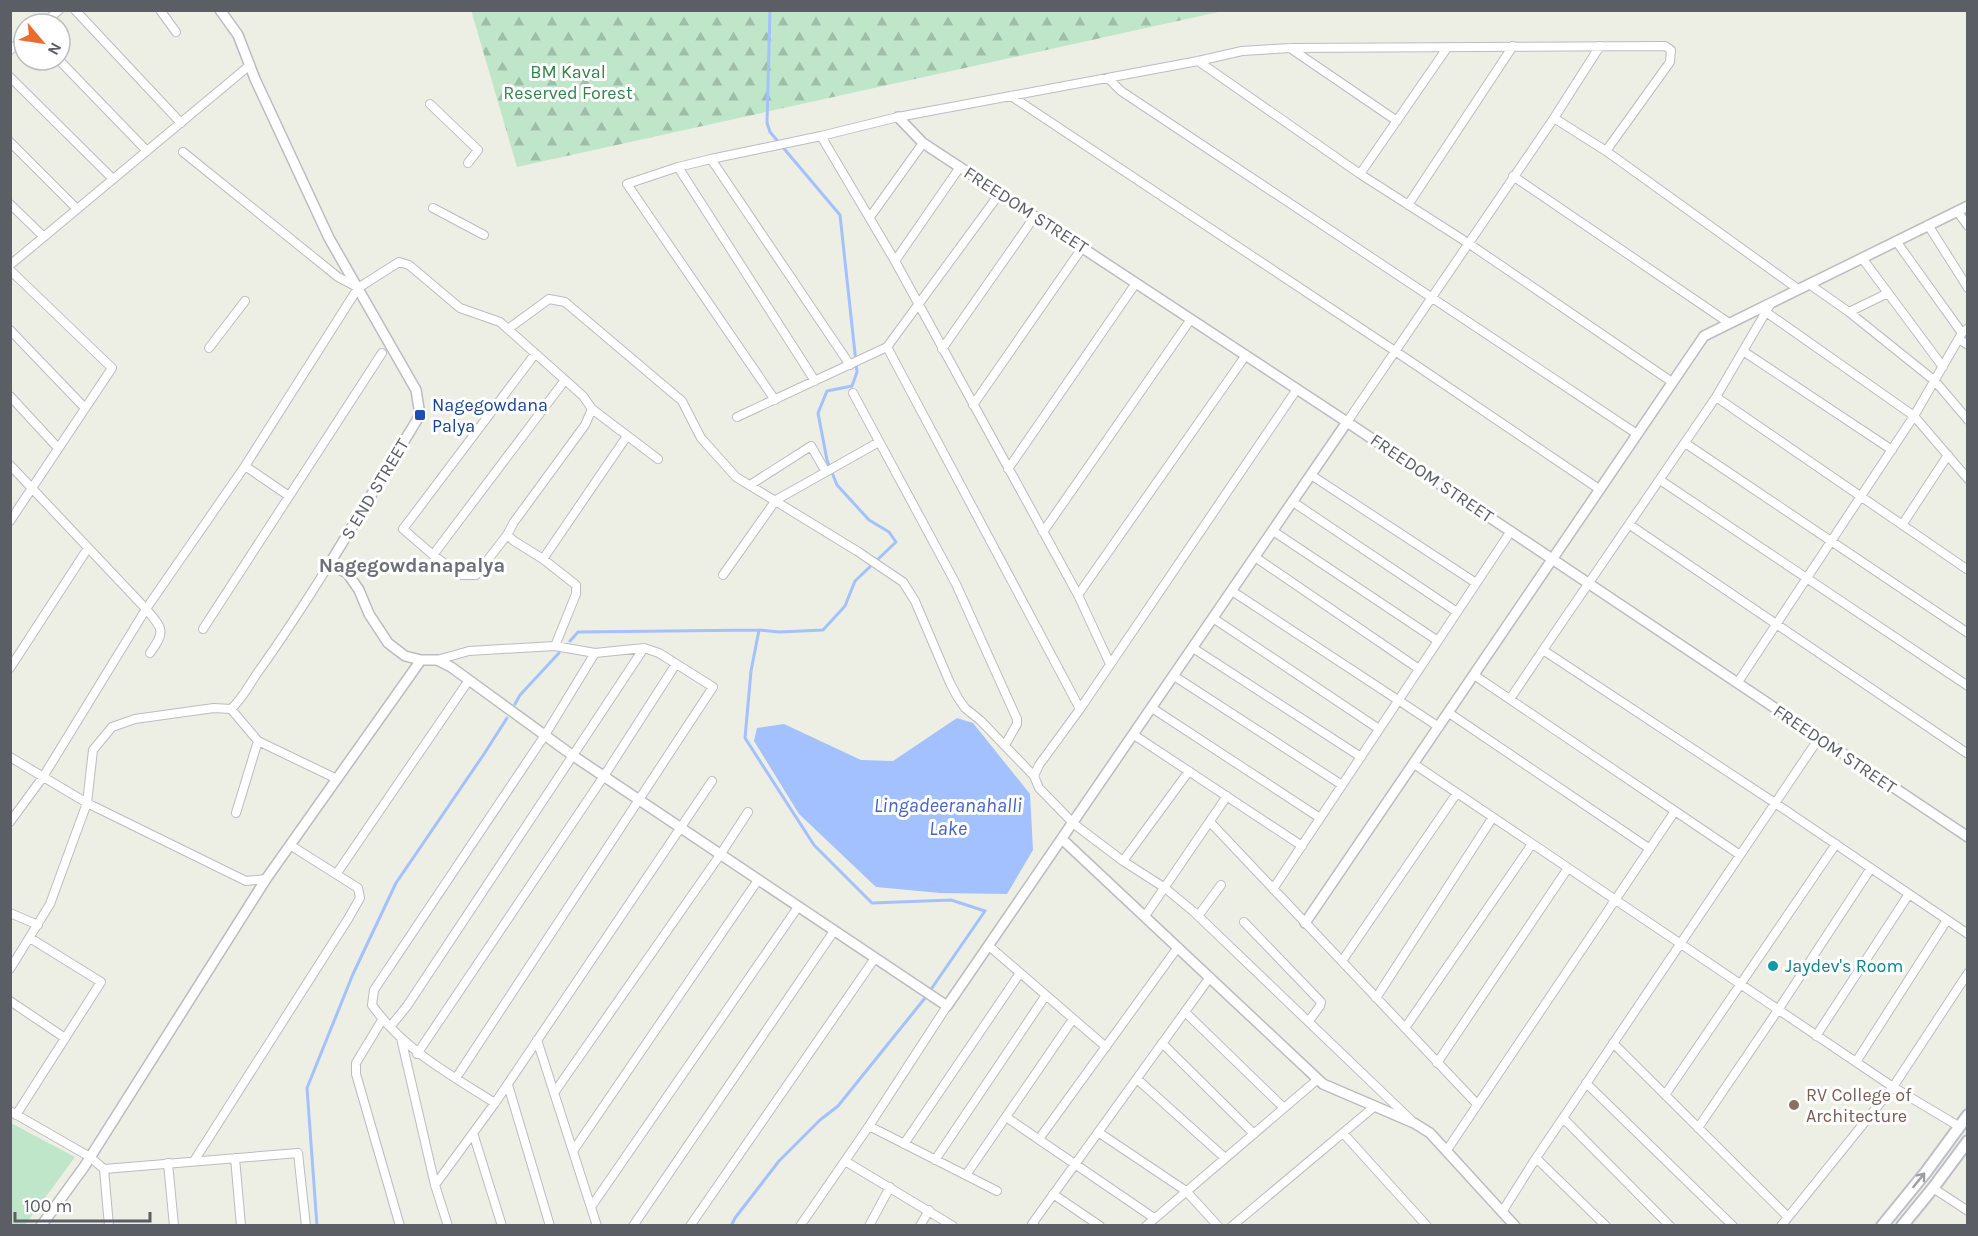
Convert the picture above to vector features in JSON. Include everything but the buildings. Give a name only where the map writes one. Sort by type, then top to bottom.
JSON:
[{"type":"main road","points":[[1882,1226],[1968,1115]]},
{"type":"main road","points":[[1902,1226],[1968,1141]]},
{"type":"street","points":[[75,10],[181,123]]},
{"type":"street","points":[[159,10],[176,32]]},
{"type":"street","name":"S END STREET","points":[[220,10],[238,35],[329,238],[416,390],[420,416],[295,621],[241,700],[231,709]]},
{"type":"street","points":[[1408,205],[1514,46]]},
{"type":"street","points":[[800,1226],[869,1126],[947,1006],[1074,824],[1554,118],[1600,46]]},
{"type":"street","points":[[775,400],[627,184],[678,167],[898,117],[1242,51],[1290,48],[1665,46],[1671,50],[1670,62],[1606,151]]},
{"type":"street","points":[[1290,48],[1397,121]]},
{"type":"street","points":[[1360,174],[1447,48]]},
{"type":"street","points":[[1198,61],[1360,174],[1468,243],[1672,381]]},
{"type":"street","points":[[10,265],[250,65]]},
{"type":"street","points":[[71,72],[147,151]]},
{"type":"street","points":[[10,77],[113,179]]},
{"type":"street","points":[[1108,78],[1121,92],[1637,434]]},
{"type":"street","points":[[1011,96],[1599,489]]},
{"type":"street","points":[[430,104],[478,150],[468,163]]},
{"type":"street","name":"FREEDOM STREET","points":[[898,117],[923,143],[1552,558],[1968,837]]},
{"type":"street","points":[[1554,118],[1606,151],[1798,289]]},
{"type":"street","points":[[821,136],[896,261],[1078,595],[1110,664]]},
{"type":"street","points":[[10,142],[77,209]]},
{"type":"street","points":[[870,217],[923,143]]},
{"type":"street","points":[[183,152],[338,278],[358,288]]},
{"type":"street","points":[[711,159],[850,365]]},
{"type":"street","points":[[678,167],[815,381]]},
{"type":"street","points":[[896,261],[960,167]]},
{"type":"street","points":[[1513,176],[1729,323]]},
{"type":"street","points":[[737,417],[887,347],[1000,193]]},
{"type":"street","points":[[10,204],[44,237]]},
{"type":"street","points":[[1305,923],[1704,336],[1968,206]]},
{"type":"street","points":[[433,208],[484,235]]},
{"type":"street","points":[[1956,211],[1968,226]]},
{"type":"street","points":[[942,349],[1035,216]]},
{"type":"street","points":[[1928,225],[1968,288]]},
{"type":"street","points":[[1896,241],[1963,333],[1968,345]]},
{"type":"street","points":[[973,405],[1082,248]]},
{"type":"street","points":[[1862,258],[1943,367]]},
{"type":"street","points":[[10,822],[43,777],[146,609],[244,466],[358,288],[399,262],[416,270],[460,308],[500,322],[583,396],[592,409],[658,459]]},
{"type":"street","points":[[10,270],[112,368],[10,521]]},
{"type":"street","points":[[1008,469],[1136,283]]},
{"type":"street","points":[[1809,284],[1849,312],[1935,381],[1968,420]]},
{"type":"street","points":[[1849,312],[1888,294]]},
{"type":"street","points":[[508,329],[549,299],[565,303],[682,401],[701,438],[736,477],[776,500],[903,582],[915,601],[958,698],[965,708],[1034,776],[1039,788],[1074,824],[1123,861],[1165,888],[1198,915],[1414,1123]]},
{"type":"street","points":[[209,348],[245,300]]},
{"type":"street","points":[[1510,699],[1716,397],[1772,302]]},
{"type":"street","points":[[1766,312],[1914,416],[1968,479]]},
{"type":"street","points":[[1043,532],[1191,319]]},
{"type":"street","points":[[10,330],[84,407]]},
{"type":"street","points":[[1738,682],[1914,416],[1963,333]]},
{"type":"street","points":[[887,347],[1080,709]]},
{"type":"street","points":[[1743,351],[1892,450]]},
{"type":"street","points":[[203,629],[382,353]]},
{"type":"street","points":[[535,354],[404,529],[460,575],[476,575],[585,425],[592,409]]},
{"type":"street","points":[[1078,595],[1246,355]]},
{"type":"street","points":[[433,555],[565,380]]},
{"type":"street","points":[[1034,776],[1039,765],[1080,709],[1297,389]]},
{"type":"street","points":[[853,393],[956,584],[1017,719],[1017,724],[1005,745]]},
{"type":"street","points":[[10,396],[58,448]]},
{"type":"street","points":[[1716,397],[1968,570]]},
{"type":"street","points":[[543,559],[627,436]]},
{"type":"street","points":[[723,575],[776,500],[879,442]]},
{"type":"street","points":[[1685,443],[1968,633]]},
{"type":"street","points":[[750,484],[811,446],[826,472]]},
{"type":"street","points":[[1902,525],[1948,456]]},
{"type":"street","points":[[10,465],[161,627],[162,634],[150,653]]},
{"type":"street","points":[[244,466],[289,496]]},
{"type":"street","points":[[1311,475],[1476,583]]},
{"type":"street","points":[[1660,480],[1968,686]]},
{"type":"street","points":[[1293,502],[1457,612]]},
{"type":"street","points":[[1630,525],[1968,754]]},
{"type":"street","points":[[1273,531],[1438,641]]},
{"type":"street","points":[[1273,889],[1511,531]]},
{"type":"street","points":[[507,535],[576,585],[576,594],[555,645]]},
{"type":"street","points":[[10,668],[88,548]]},
{"type":"street","points":[[1255,557],[1419,669]]},
{"type":"street","points":[[330,562],[348,574],[359,591],[369,614],[388,643],[405,656],[421,660],[438,660],[469,651],[555,645],[595,653],[644,648],[659,653],[712,687],[456,1078]]},
{"type":"street","points":[[1232,591],[1439,727]]},
{"type":"street","points":[[1213,618],[1379,729]]},
{"type":"street","points":[[390,1027],[407,1006],[644,648]]},
{"type":"street","points":[[1193,648],[1360,757]]},
{"type":"street","points":[[1543,650],[1968,934]]},
{"type":"street","points":[[495,1103],[417,1054],[382,1020],[372,1005],[374,990],[545,735],[595,653]]},
{"type":"street","points":[[41,1226],[90,1157],[266,879],[421,660]]},
{"type":"street","points":[[438,660],[604,777],[947,1006]]},
{"type":"street","points":[[417,1054],[604,777],[676,664]]},
{"type":"street","points":[[1474,675],[1740,855]]},
{"type":"street","points":[[1174,676],[1342,785]]},
{"type":"street","points":[[337,873],[469,680]]},
{"type":"street","points":[[10,969],[50,904],[87,803],[93,750],[112,727],[135,718],[214,708],[231,709],[258,741],[337,779]]},
{"type":"street","points":[[1152,708],[1320,818]]},
{"type":"street","points":[[1449,713],[1650,849]]},
{"type":"street","points":[[1134,735],[1302,846]]},
{"type":"street","points":[[1502,1212],[1586,1083],[1819,738]]},
{"type":"street","points":[[236,813],[258,741]]},
{"type":"street","points":[[10,757],[87,803],[246,881],[266,879]]},
{"type":"street","points":[[1414,764],[1816,1036],[1893,1087],[1960,1127]]},
{"type":"street","points":[[1123,861],[1189,771]]},
{"type":"street","points":[[435,1185],[508,1084],[711,781]]},
{"type":"street","points":[[1342,961],[1458,793]]},
{"type":"street","points":[[1145,916],[1227,796]]},
{"type":"street","points":[[1447,1150],[1675,811]]},
{"type":"street","points":[[554,1094],[748,812]]},
{"type":"street","points":[[1376,998],[1493,817]]},
{"type":"street","points":[[1210,822],[1477,1104]]},
{"type":"street","points":[[1063,840],[1323,1084],[1414,1123],[1430,1133],[1515,1226]]},
{"type":"street","points":[[1405,1028],[1532,844]]},
{"type":"street","points":[[1665,1095],[1836,844]]},
{"type":"street","points":[[194,1161],[360,898],[358,888],[290,845]]},
{"type":"street","points":[[1437,1062],[1569,868]]},
{"type":"street","points":[[1698,1128],[1871,868]]},
{"type":"street","points":[[573,1151],[758,880]]},
{"type":"street","points":[[1198,915],[1221,885]]},
{"type":"street","points":[[1816,1036],[1908,894]]},
{"type":"street","points":[[591,1206],[798,907]]},
{"type":"street","points":[[10,913],[38,925]]},
{"type":"street","points":[[1856,1062],[1947,920]]},
{"type":"street","points":[[1244,922],[1321,1002],[1309,1021]]},
{"type":"street","points":[[633,1226],[834,931]]},
{"type":"street","points":[[30,938],[101,982],[13,1113],[90,1157],[104,1168],[298,1153],[306,1226]]},
{"type":"street","points":[[989,946],[1106,1047]]},
{"type":"street","points":[[1039,1140],[1178,947]]},
{"type":"street","points":[[690,1226],[875,958]]},
{"type":"street","points":[[904,1144],[1020,973]]},
{"type":"street","points":[[1781,1226],[1893,1087],[1968,973]]},
{"type":"street","points":[[1035,1226],[1032,1224],[1053,1194],[1210,977]]},
{"type":"street","points":[[935,1160],[1046,995]]},
{"type":"street","points":[[10,1001],[65,1038]]},
{"type":"street","points":[[1185,1012],[1284,1108]]},
{"type":"street","points":[[966,1175],[1073,1019]]},
{"type":"street","points":[[382,1020],[356,1063],[356,1074],[400,1226]]},
{"type":"street","points":[[401,1038],[435,1185],[448,1226]]},
{"type":"street","points":[[537,1040],[597,1226]]},
{"type":"street","points":[[1162,1043],[1254,1134]]},
{"type":"street","points":[[1613,1043],[1788,1217]]},
{"type":"street","points":[[1137,1078],[1225,1158]]},
{"type":"street","points":[[1146,1226],[1318,1079]]},
{"type":"street","points":[[1586,1083],[1733,1226]]},
{"type":"street","points":[[508,1084],[550,1226]]},
{"type":"street","points":[[1232,1226],[1375,1106]]},
{"type":"street","points":[[1006,1117],[1154,1218]]},
{"type":"street","points":[[1563,1118],[1670,1226]]},
{"type":"street","points":[[869,1126],[997,1191]]},
{"type":"street","points":[[1098,1132],[1186,1191],[1218,1226]]},
{"type":"street","points":[[473,1133],[502,1226]]},
{"type":"street","points":[[1343,1133],[1427,1226]]},
{"type":"street","points":[[235,1158],[241,1226]]},
{"type":"street","points":[[1536,1158],[1606,1226]]},
{"type":"street","points":[[845,1161],[953,1226]]},
{"type":"street","points":[[168,1163],[174,1226]]},
{"type":"street","points":[[104,1168],[109,1226]]},
{"type":"street","points":[[869,1226],[890,1187]]},
{"type":"street","points":[[1933,1188],[1968,1211]]},
{"type":"street","points":[[1053,1194],[1101,1226]]},
{"type":"street","points":[[920,1226],[929,1210]]},
{"type":"green space","name":"BM Kaval Reserved Forest","points":[[471,10],[1223,10],[1223,11],[517,167]]},
{"type":"green space","points":[[11,1123],[75,1157],[25,1225],[11,1225]]},
{"type":"water","name":"Lingadeeranahalli Lake","points":[[957,718],[973,723],[1030,794],[1033,850],[1007,894],[940,893],[876,887],[799,814],[754,741],[757,728],[784,724],[861,760],[893,761]]},
{"type":"waterway","points":[[731,1226],[779,1161],[820,1120],[838,1106],[925,998],[985,911],[951,900],[872,903],[814,845],[745,738],[751,671],[759,630],[779,632],[823,630],[845,606],[855,581],[896,542],[889,532],[869,520],[837,485],[827,460],[818,413],[827,391],[852,386],[857,372],[840,215],[770,132],[767,123],[770,10]]},
{"type":"waterway","points":[[570,641],[578,632],[759,630]]},
{"type":"waterway","points":[[515,704],[520,695],[559,653]]},
{"type":"waterway","points":[[317,1226],[307,1088],[353,974],[396,883],[507,718]]},
{"type":"place","name":"Nagegowdana Palya","points":[[420,415]]},
{"type":"place","name":"Jaydev's Room","points":[[1773,966]]},
{"type":"place","name":"RV College of Architecture","points":[[1794,1105]]},
{"type":"district","name":"Nagegowdanapalya","points":[[412,565]]}]
